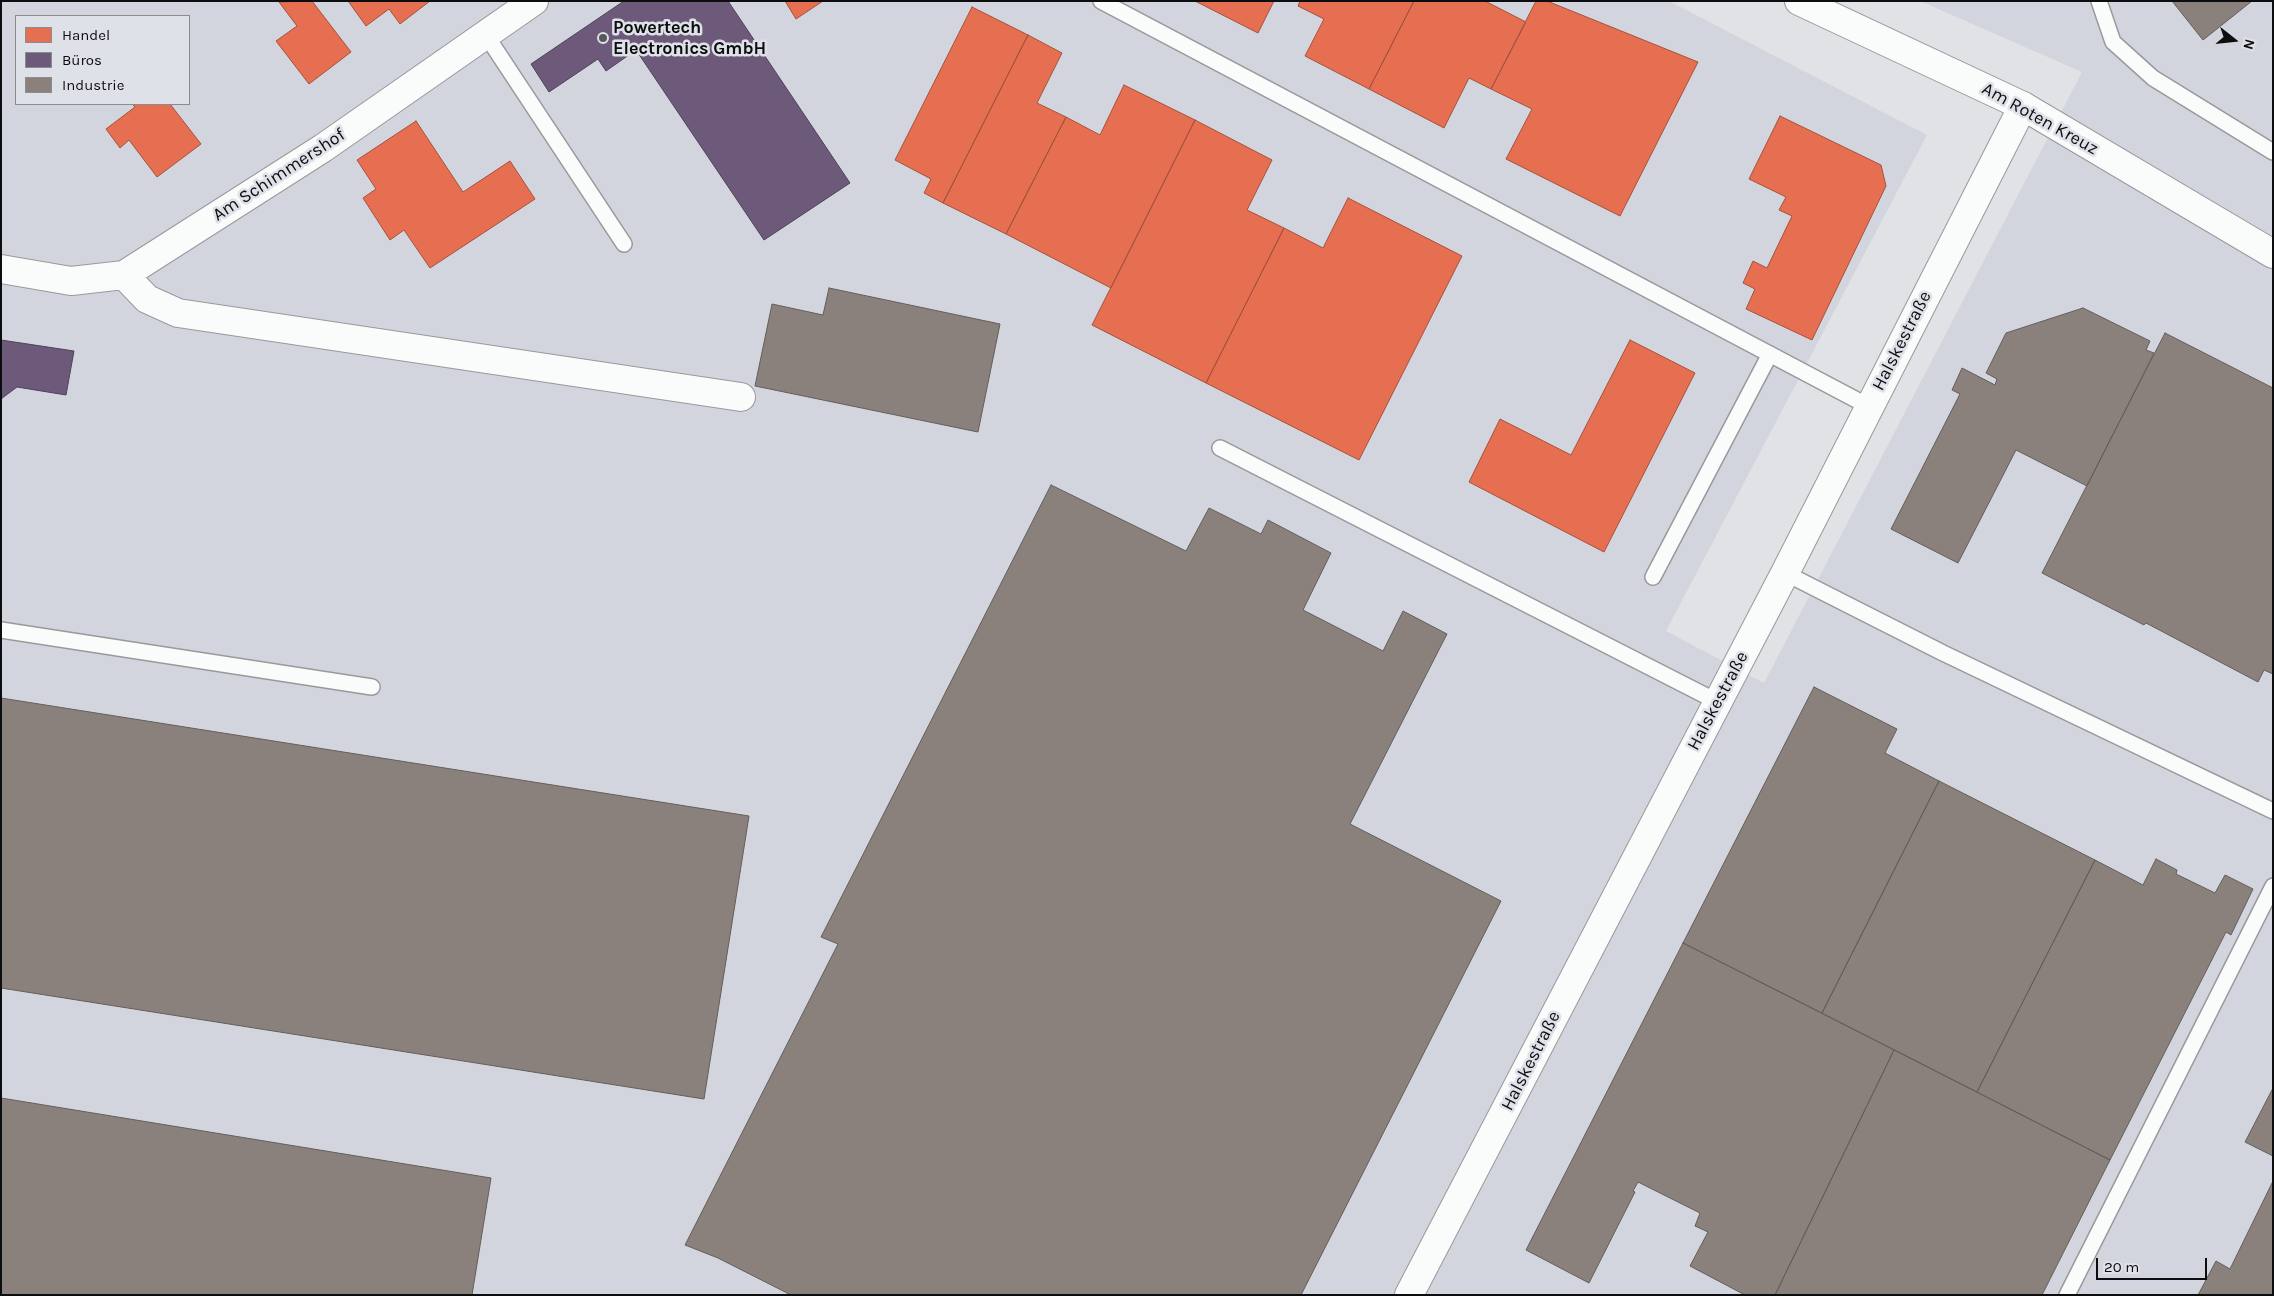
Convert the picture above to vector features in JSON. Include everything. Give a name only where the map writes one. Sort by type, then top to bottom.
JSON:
[{"type":"street","name":"Am Schimmershof","points":[[1,269],[71,281],[124,274],[323,148],[534,1]]},
{"type":"street","name":"Am Roten Kreuz","points":[[1799,1],[2023,106],[2273,254]]},
{"type":"street","name":"Halskestraße","points":[[1410,1295],[1785,573],[1868,406],[2023,106]]},
{"type":"street","points":[[124,274],[147,299],[178,313],[741,397]]},
{"type":"lane","points":[[1101,1],[1868,406]]},
{"type":"lane","points":[[2099,1],[2113,42],[2153,78],[2273,152]]},
{"type":"lane","points":[[486,35],[624,244]]},
{"type":"lane","points":[[1653,577],[1770,354]]},
{"type":"lane","points":[[1220,448],[1718,702]]},
{"type":"lane","points":[[1785,573],[1943,653],[2273,811]]},
{"type":"lane","points":[[1,630],[372,687]]},
{"type":"lane","points":[[2067,1295],[2273,886]]},
{"type":"shaded area","points":[[1,1],[1669,1],[1927,135],[1666,631],[1764,683],[2082,72],[1920,1],[2273,1],[2273,1295],[1,1295]]},
{"type":"building: Handel","points":[[312,1],[351,52],[309,84],[276,41],[297,26],[279,2]]},
{"type":"building: Handel","points":[[348,1],[430,1],[400,24],[389,9],[366,26]]},
{"type":"building: Handel","points":[[785,1],[823,1],[796,19]]},
{"type":"building: Handel","points":[[1195,1],[1274,1],[1258,33]]},
{"type":"building: Handel","points":[[1300,1],[1414,1],[1369,89],[1305,56],[1324,19],[1298,6]]},
{"type":"building: Handel","points":[[1414,1],[1485,1],[1526,22],[1491,89],[1469,78],[1444,128],[1369,89]]},
{"type":"building: Handel","points":[[1536,1],[1547,1],[1698,62],[1620,216],[1506,159],[1532,109],[1491,89]]},
{"type":"building: Handel","points":[[972,7],[1028,35],[943,203],[924,193],[931,179],[895,160]]},
{"type":"building: Handel","points":[[1028,35],[1062,53],[1037,103],[1066,117],[1006,234],[943,203]]},
{"type":"building: Handel","points":[[1124,85],[1195,120],[1111,288],[1006,234],[1066,117],[1100,135]]},
{"type":"building: Handel","points":[[133,105],[171,105],[201,144],[157,177],[129,140],[120,148],[106,129],[135,107]]},
{"type":"building: Handel","points":[[1780,116],[1881,165],[1886,186],[1812,340],[1746,309],[1755,289],[1743,283],[1753,261],[1767,268],[1792,216],[1779,210],[1786,197],[1749,179]]},
{"type":"building: Handel","points":[[1195,120],[1272,160],[1247,210],[1284,228],[1206,383],[1092,325]]},
{"type":"building: Handel","points":[[416,121],[463,192],[510,161],[535,199],[430,268],[404,230],[390,240],[363,198],[376,189],[357,160]]},
{"type":"building: Handel","points":[[1348,198],[1462,256],[1359,460],[1206,383],[1284,228],[1323,248]]},
{"type":"building: Handel","points":[[1630,340],[1695,373],[1604,552],[1469,482],[1500,419],[1571,455]]},
{"type":"building: Büros","points":[[624,1],[728,1],[850,183],[764,240],[636,50],[606,71],[598,59],[549,92],[531,64]]},
{"type":"building: Büros","points":[[1,340],[74,351],[66,395],[17,387],[1,399]]},
{"type":"building: Industrie","points":[[2172,1],[2252,1],[2203,40]]},
{"type":"building: Industrie","points":[[829,288],[1000,324],[978,432],[755,386],[772,304],[823,315]]},
{"type":"building: Industrie","points":[[2083,308],[2150,341],[2146,350],[2154,353],[2087,486],[2016,450],[1958,563],[1891,529],[1960,394],[1952,390],[1962,368],[1995,385],[1997,379],[1986,373],[2006,333]]},
{"type":"building: Industrie","points":[[2165,333],[2273,388],[2273,674],[2264,670],[2258,682],[2146,623],[2144,625],[2042,573]]},
{"type":"building: Industrie","points":[[1051,485],[1186,551],[1209,508],[1261,534],[1268,520],[1331,553],[1303,610],[1383,651],[1403,611],[1447,634],[1350,824],[1501,901],[1301,1295],[791,1295],[718,1258],[685,1245],[838,944],[821,937]]},
{"type":"building: Industrie","points":[[1814,687],[1897,729],[1885,753],[1939,781],[1822,1013],[1683,943]]},
{"type":"building: Industrie","points":[[1,698],[749,816],[704,1099],[1,988]]},
{"type":"building: Industrie","points":[[1939,781],[2095,860],[1977,1092],[1822,1013]]},
{"type":"building: Industrie","points":[[2156,859],[2177,870],[2176,874],[2215,893],[2225,875],[2253,889],[2231,935],[2226,932],[2110,1160],[1977,1092],[2095,860],[2143,885]]},
{"type":"building: Industrie","points":[[1683,943],[1894,1050],[1775,1295],[1745,1295],[1690,1266],[1708,1232],[1695,1226],[1700,1213],[1638,1182],[1633,1191],[1635,1192],[1589,1283],[1526,1250]]},
{"type":"building: Industrie","points":[[1894,1050],[2110,1160],[2042,1295],[1775,1295]]},
{"type":"building: Industrie","points":[[2273,1088],[2273,1156],[2245,1142]]},
{"type":"building: Industrie","points":[[1,1098],[491,1178],[472,1295],[1,1295]]},
{"type":"building: Industrie","points":[[2273,1181],[2273,1295],[2198,1295],[2216,1261],[2230,1269]]},
{"type":"place","name":"Powertech Electronics GmbH","points":[[603,38]]}]
